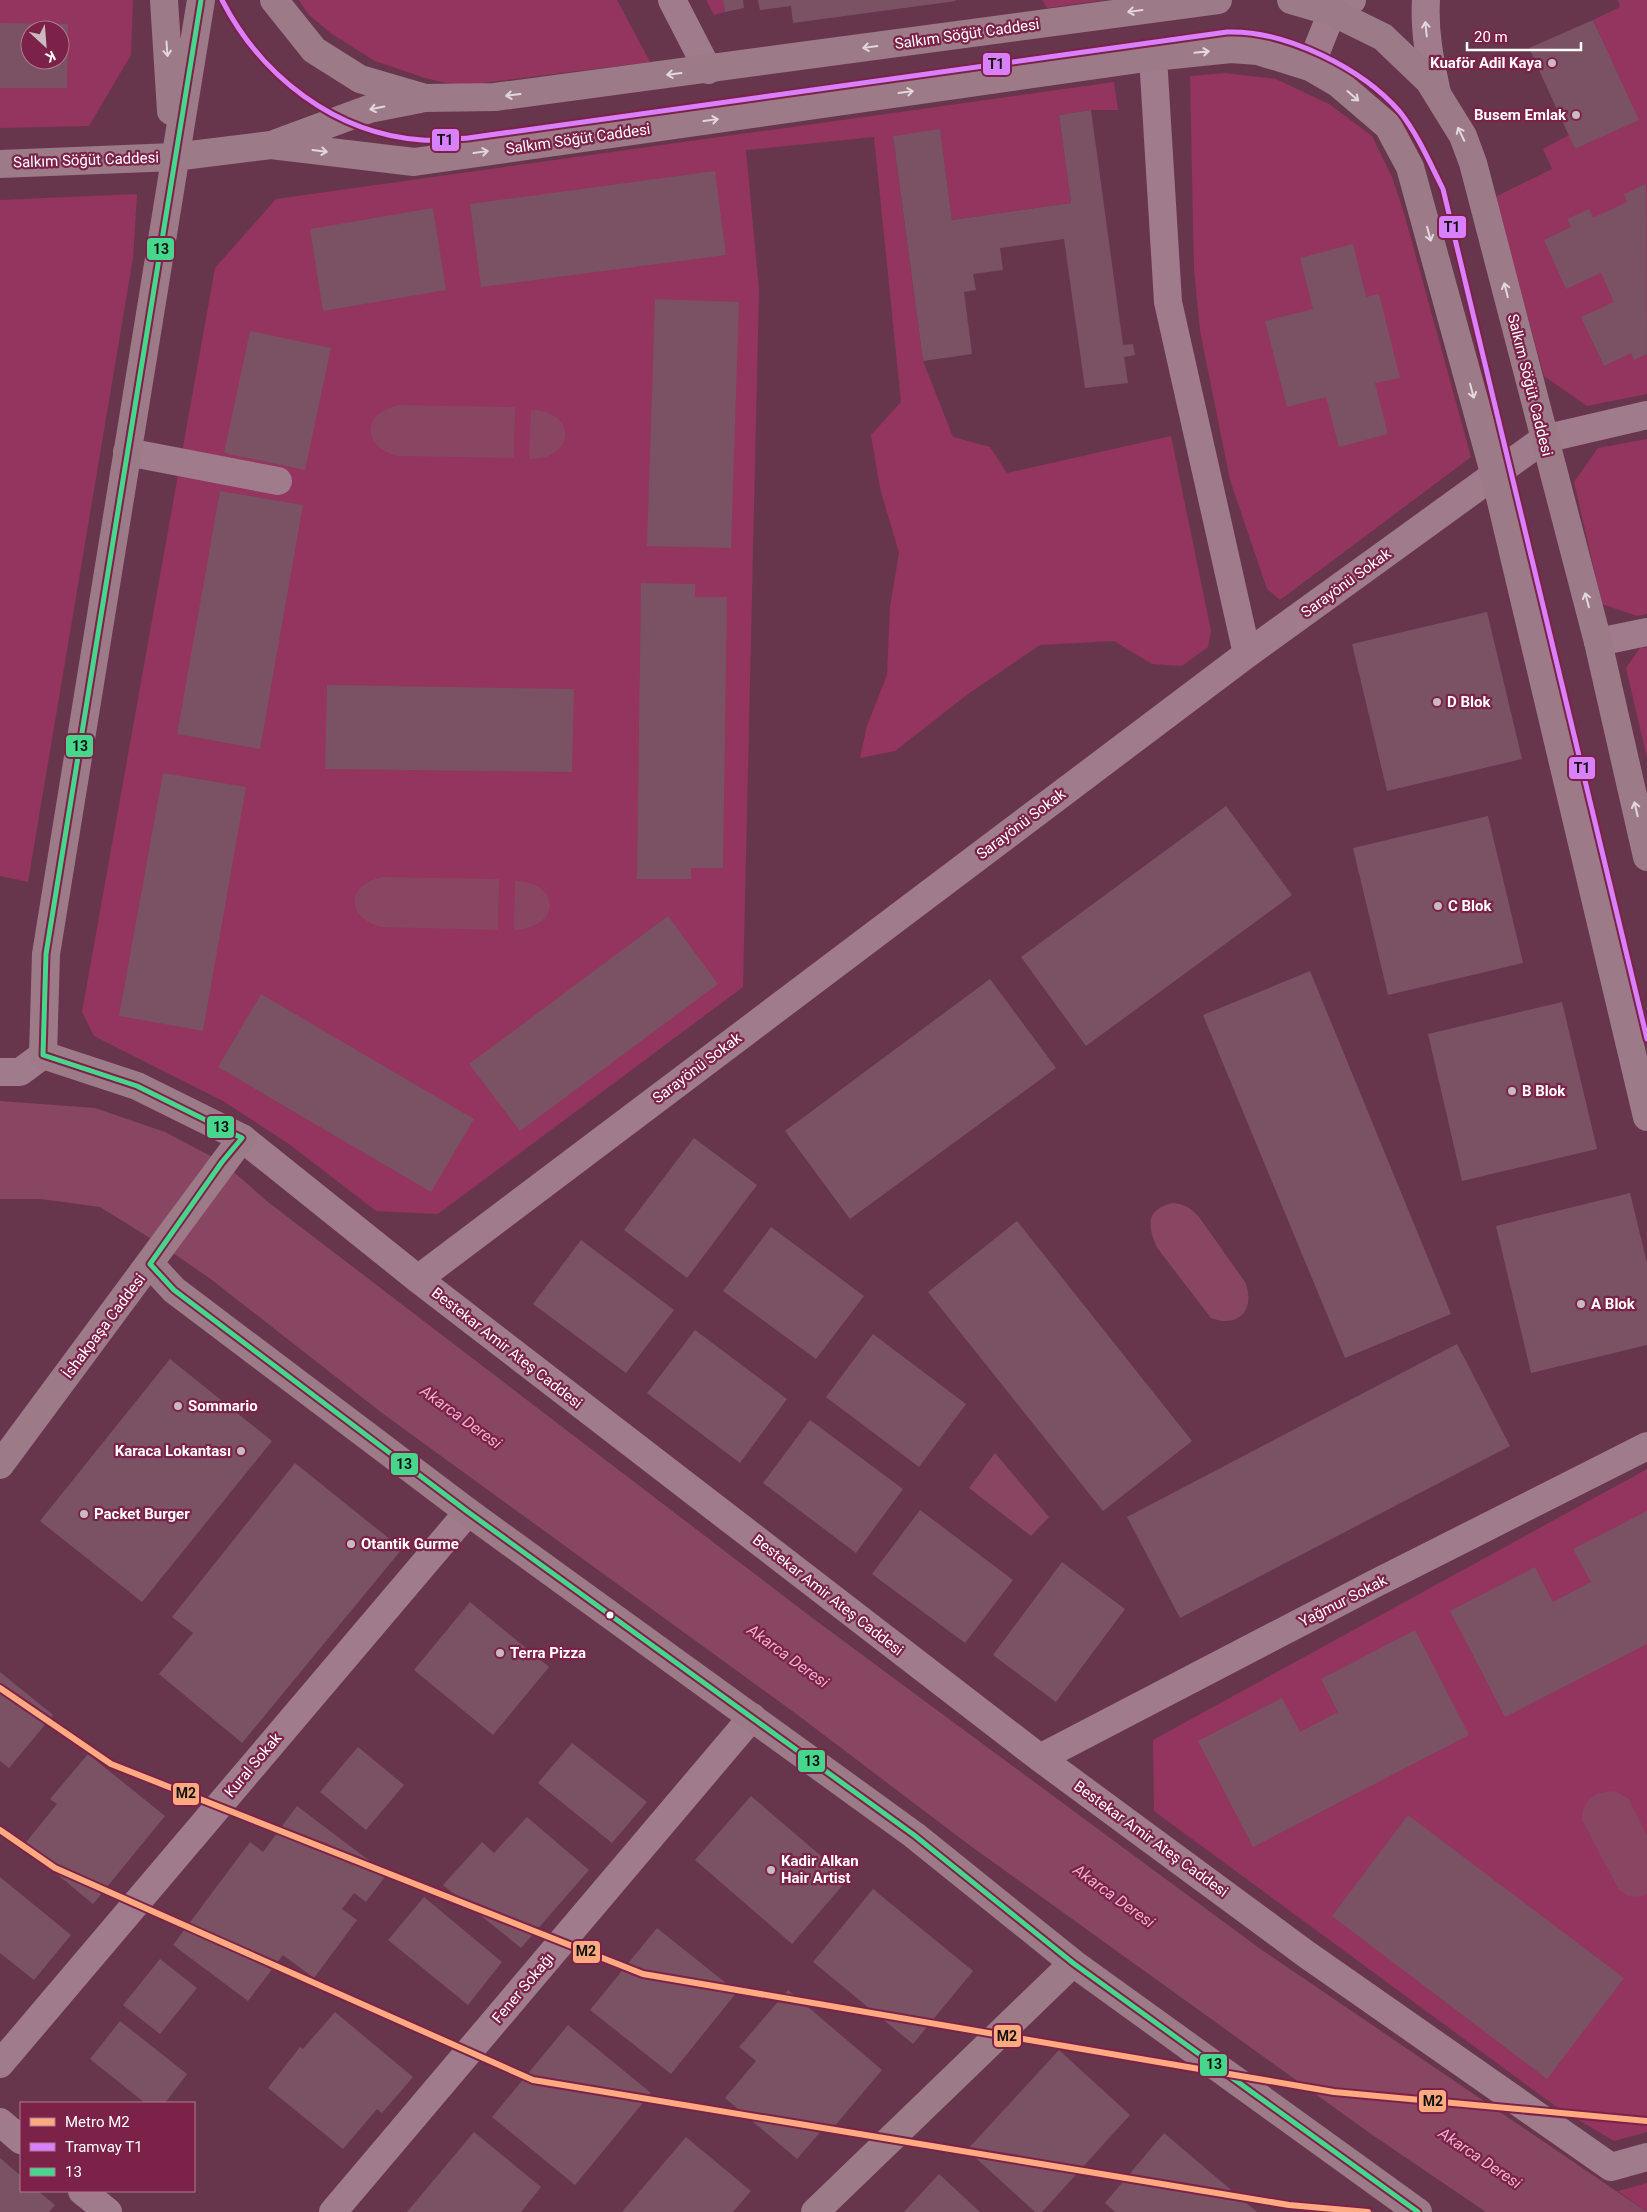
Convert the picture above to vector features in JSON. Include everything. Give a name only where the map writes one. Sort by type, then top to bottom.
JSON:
[{"type":"main road","points":[[164,0],[174,157]]},
{"type":"main road","points":[[42,1055],[46,954],[201,0]]},
{"type":"main road","name":"Salkım Söğüt Caddesi","points":[[274,0],[314,50],[360,79],[424,98],[495,97],[708,70],[1218,0]]},
{"type":"main road","name":"Salkım Söğüt Caddesi","points":[[1291,0],[1336,4],[1383,37],[1429,81],[1463,136],[1473,163],[1598,642],[1647,857]]},
{"type":"main road","name":"Salkım Söğüt Caddesi","points":[[0,164],[174,157],[271,146],[414,162],[1153,57],[1231,49],[1258,51],[1310,67],[1339,84],[1388,126],[1410,167],[1495,476],[1647,1117]]},
{"type":"main road","points":[[271,146],[370,109],[424,98]]},
{"type":"main road","name":"Bestekar Amir Ateş Caddesi","points":[[42,1055],[137,1086],[242,1138]]},
{"type":"main road","name":"İshakpaşa Caddesi","points":[[0,1465],[156,1255],[222,1162],[242,1138]]},
{"type":"main road","points":[[156,1255],[174,1290],[468,1512],[914,1835],[1073,1963],[1418,2212]]},
{"type":"main road","points":[[815,2212],[1073,1963]]},
{"type":"street","points":[[672,0],[708,70]]},
{"type":"street","points":[[1426,0],[1425,15],[1430,59],[1437,93]]},
{"type":"street","points":[[1310,67],[1336,4]]},
{"type":"street","points":[[1153,57],[1168,302],[1246,654]]},
{"type":"street","name":"Sarayönü Sokak","points":[[418,1279],[1246,654],[1544,439],[1647,416]]},
{"type":"street","points":[[127,452],[278,481]]},
{"type":"street","points":[[1598,642],[1647,632]]},
{"type":"street","points":[[0,1072],[20,1072],[42,1055]]},
{"type":"street","name":"Bestekar Amir Ateş Caddesi","points":[[242,1138],[418,1279],[1040,1758],[1306,1954],[1611,2168],[1647,2157]]},
{"type":"street","name":"Yağmur Sokak","points":[[1040,1758],[1374,1584],[1647,1446]]},
{"type":"street","name":"Kural Sokak","points":[[0,2064],[468,1512]]},
{"type":"street","name":"Fener Sokağı","points":[[333,2212],[752,1717]]},
{"type":"street","points":[[0,2122],[20,2139]]},
{"type":"street","points":[[83,2192],[108,2212]]},
{"type":"shaded area","points":[[0,0],[133,0],[131,55],[89,126],[0,128]]},
{"type":"shaded area","points":[[299,0],[617,0],[650,62],[459,86],[425,78],[375,61],[332,34],[309,15]]},
{"type":"shaded area","points":[[706,0],[723,0],[725,12],[714,15]]},
{"type":"shaded area","points":[[1042,0],[1106,0],[1047,8]]},
{"type":"shaded area","points":[[1618,0],[1647,0],[1647,394],[1587,406],[1544,376],[1495,197],[1552,169],[1543,149],[1569,135],[1575,149],[1638,120],[1593,20],[1620,7]]},
{"type":"shaded area","points":[[1225,73],[1276,79],[1329,104],[1372,136],[1392,177],[1404,213],[1471,457],[1280,600],[1267,589],[1230,480],[1200,331],[1194,269],[1190,76]]},
{"type":"shaded area","points":[[1114,82],[1118,110],[1091,110],[1059,115],[1071,203],[952,220],[940,130],[893,136],[923,361],[953,437],[990,447],[1007,473],[1171,436],[1211,631],[1208,647],[1182,666],[1152,664],[1114,641],[1040,645],[968,694],[895,751],[860,758],[867,726],[887,675],[890,607],[899,553],[880,488],[871,435],[901,402],[874,137],[746,150],[759,290],[743,987],[438,1214],[376,1211],[289,1144],[223,1101],[94,1036],[82,1012],[215,268],[276,199]]},
{"type":"shaded area","points":[[137,194],[133,258],[28,882],[0,876],[0,200]]},
{"type":"shaded area","points":[[1647,439],[1647,614],[1637,616],[1602,604],[1574,482],[1598,448]]},
{"type":"shaded area","points":[[1647,647],[1647,758],[1626,668],[1640,648]]},
{"type":"shaded area","points":[[1647,1469],[1647,2132],[1614,2141],[1558,2108],[1154,1811],[1153,1740]]},
{"type":"shaded area","points":[[1647,2183],[1647,2212],[1618,2191]]},
{"type":"water","points":[[398,405],[515,407],[514,458],[397,456],[385,451],[377,445],[372,437],[372,422],[386,409]]},
{"type":"water","points":[[531,410],[546,412],[557,418],[563,426],[565,435],[563,444],[556,452],[545,457],[529,459]]},
{"type":"water","points":[[382,877],[499,879],[498,930],[381,927],[369,922],[356,909],[354,901],[356,894],[370,881]]},
{"type":"water","points":[[515,881],[530,883],[541,889],[548,896],[550,905],[547,914],[541,922],[514,930]]},
{"type":"water","name":"Akarca Deresi","points":[[0,1101],[95,1108],[165,1132],[222,1162],[268,1202],[811,1617],[1259,1948],[1647,2212],[1486,2212],[1371,2134],[968,1844],[795,1713],[382,1413],[212,1280],[163,1246],[100,1207],[41,1199],[0,1199]]},
{"type":"water","points":[[1172,1203],[1187,1207],[1199,1217],[1245,1282],[1248,1301],[1243,1314],[1237,1319],[1221,1321],[1211,1318],[1158,1249],[1152,1234],[1151,1221],[1157,1210]]},
{"type":"water","points":[[995,1453],[1049,1517],[1031,1536],[969,1488]]},
{"type":"water","points":[[1615,1791],[1628,1798],[1647,1835],[1647,1894],[1639,1897],[1628,1896],[1618,1888],[1582,1820],[1587,1801],[1601,1793]]},
{"type":"building","points":[[723,0],[743,0],[744,8],[725,12]]},
{"type":"building","points":[[758,0],[956,1],[793,23],[791,6],[760,10]]},
{"type":"building","points":[[1593,20],[1639,120],[1575,149],[1529,48]]},
{"type":"building","points":[[0,23],[20,23],[20,70],[67,70],[67,88],[0,88]]},
{"type":"building","points":[[1091,110],[1123,345],[1133,344],[1135,355],[1124,357],[1128,383],[1085,388],[1064,239],[1000,248],[1003,270],[973,274],[976,290],[964,292],[972,354],[923,361],[893,136],[940,129],[952,220],[1071,203],[1059,115]]},
{"type":"building","points":[[715,171],[726,255],[481,287],[470,204]]},
{"type":"building","points":[[1646,184],[1647,354],[1634,360],[1631,353],[1604,366],[1581,317],[1614,302],[1601,273],[1566,289],[1544,240],[1571,227],[1567,219],[1589,209],[1593,218],[1627,202],[1624,194]]},
{"type":"building","points":[[433,208],[446,290],[323,311],[310,229]]},
{"type":"building","points":[[1353,244],[1366,297],[1379,294],[1400,378],[1375,383],[1388,434],[1339,447],[1326,397],[1287,407],[1265,321],[1313,309],[1300,258]]},
{"type":"building","points":[[655,299],[739,302],[731,548],[647,546]]},
{"type":"building","points":[[250,331],[331,348],[305,470],[224,453]]},
{"type":"building","points":[[220,491],[303,505],[260,749],[177,734]]},
{"type":"building","points":[[641,583],[695,584],[695,597],[727,597],[723,868],[691,868],[691,879],[637,879]]},
{"type":"building","name":"D Blok","points":[[1487,612],[1522,759],[1387,791],[1352,644]]},
{"type":"building","points":[[327,685],[574,689],[572,772],[325,769]]},
{"type":"building","points":[[163,773],[246,787],[203,1031],[119,1016]]},
{"type":"building","points":[[1226,806],[1292,895],[1086,1046],[1021,957]]},
{"type":"building","name":"C Blok","points":[[1488,816],[1523,963],[1388,995],[1353,848]]},
{"type":"building","points":[[668,916],[718,984],[520,1131],[469,1064]]},
{"type":"building","points":[[1310,971],[1451,1314],[1345,1358],[1203,1015]]},
{"type":"building","points":[[990,979],[1056,1068],[850,1219],[785,1131]]},
{"type":"building","points":[[261,994],[474,1119],[431,1192],[218,1067]]},
{"type":"building","name":"B Blok","points":[[1562,1002],[1597,1149],[1462,1181],[1428,1034]]},
{"type":"building","points":[[694,1138],[757,1185],[687,1278],[624,1230]]},
{"type":"building","name":"A Blok","points":[[1630,1193],[1647,1263],[1647,1345],[1531,1373],[1496,1226]]},
{"type":"building","points":[[1017,1221],[1192,1441],[1103,1511],[928,1292]]},
{"type":"building","points":[[771,1227],[864,1296],[816,1359],[723,1291]]},
{"type":"building","points":[[581,1240],[674,1310],[626,1373],[533,1304]]},
{"type":"building","points":[[695,1330],[787,1399],[740,1463],[647,1393]]},
{"type":"building","points":[[873,1334],[966,1404],[919,1467],[826,1397]]},
{"type":"building","points":[[1457,1344],[1510,1446],[1180,1618],[1127,1517]]},
{"type":"building","points":[[170,1359],[272,1441],[142,1602],[40,1521]]},
{"type":"building","points":[[810,1420],[903,1489],[856,1553],[763,1483]]},
{"type":"building","points":[[295,1463],[402,1549],[242,1743],[159,1674],[193,1633],[172,1617]]},
{"type":"building","points":[[920,1510],[1013,1580],[965,1643],[872,1574]]},
{"type":"building","points":[[1647,1511],[1647,1644],[1505,1717],[1450,1611],[1535,1567],[1553,1602],[1591,1582],[1573,1549]]},
{"type":"building","points":[[1062,1562],[1125,1609],[1056,1702],[993,1655]]},
{"type":"building","points":[[470,1602],[549,1667],[493,1735],[414,1670]]},
{"type":"building","points":[[1415,1630],[1469,1735],[1253,1847],[1198,1741],[1282,1698],[1300,1732],[1338,1712],[1321,1679]]},
{"type":"building","points":[[0,1672],[53,1715],[9,1768],[0,1761]]},
{"type":"building","points":[[572,1743],[647,1802],[612,1843],[538,1783]]},
{"type":"building","points":[[358,1747],[404,1785],[366,1830],[320,1792]]},
{"type":"building","points":[[88,1754],[165,1816],[93,1904],[23,1846],[57,1804],[50,1799]]},
{"type":"building","name":"Kadir Alkan Hair Artist","points":[[751,1796],[848,1879],[792,1944],[695,1860]]},
{"type":"building","points":[[297,1806],[387,1874],[366,1902],[354,1893],[342,1909],[357,1920],[314,1978],[283,1955],[248,2001],[173,1945],[250,1842],[263,1852]]},
{"type":"building","points":[[1408,1815],[1624,1978],[1547,2079],[1332,1916]]},
{"type":"building","points":[[527,1817],[589,1870],[521,1948],[443,1885],[482,1842],[494,1853]]},
{"type":"building","points":[[0,1877],[71,1935],[34,1980],[0,1953]]},
{"type":"building","points":[[873,1889],[973,1971],[913,2044],[813,1962]]},
{"type":"building","points":[[424,1897],[502,1962],[468,2005],[388,1940]]},
{"type":"building","points":[[657,1928],[737,1992],[671,2074],[590,2010]]},
{"type":"building","points":[[160,1959],[197,1988],[160,2034],[123,2005]]},
{"type":"building","points":[[788,1990],[882,2070],[833,2128],[828,2123],[797,2159],[725,2098],[756,2061],[739,2047]]},
{"type":"building","points":[[335,2012],[413,2077],[382,2113],[377,2109],[343,2149],[268,2088],[300,2047],[303,2049]]},
{"type":"building","points":[[120,2021],[187,2074],[166,2102],[144,2102],[90,2059]]},
{"type":"building","points":[[568,2025],[651,2093],[575,2185],[492,2117]]},
{"type":"building","points":[[1059,2050],[1130,2115],[1042,2212],[1035,2212],[967,2150]]},
{"type":"building","points":[[474,2132],[541,2187],[521,2212],[407,2212]]},
{"type":"building","points":[[1164,2133],[1257,2212],[1115,2212],[1105,2203]]},
{"type":"building","points":[[686,2137],[751,2191],[733,2212],[622,2212]]},
{"type":"building","points":[[0,2158],[20,2175],[20,2192],[39,2192],[55,2205],[49,2212],[0,2212]]},
{"type":"building","points":[[939,2174],[980,2212],[904,2212]]},
{"type":"metro line","name":"M2","points":[[0,1688],[111,1764],[643,1974],[1334,2092],[1647,2121]]},
{"type":"metro line","name":"M2","points":[[0,1830],[55,1868],[533,2080],[1289,2205],[1368,2212]]},
{"type":"tram line","name":"T1","points":[[222,0],[238,28],[257,53],[279,76],[304,96],[331,113],[360,126],[390,135],[422,140],[468,138],[1227,32],[1273,37],[1297,45],[1344,67],[1365,81],[1400,112],[1423,149],[1443,189],[1647,1039]]},
{"type":"transit line","name":"13","points":[[201,0],[46,954],[43,1055],[137,1086],[242,1138],[222,1162],[150,1264],[174,1290],[468,1512],[914,1835],[1073,1963],[1418,2212]]},
{"type":"place","name":"Kuaför Adil Kaya","points":[[1552,63]]},
{"type":"place","name":"Busem Emlak","points":[[1576,115]]},
{"type":"place","name":"D Blok","points":[[1437,702]]},
{"type":"place","name":"C Blok","points":[[1438,906]]},
{"type":"place","name":"B Blok","points":[[1512,1091]]},
{"type":"place","name":"A Blok","points":[[1581,1304]]},
{"type":"place","name":"Sommario","points":[[178,1406]]},
{"type":"place","name":"Karaca Lokantası","points":[[241,1451]]},
{"type":"place","name":"Packet Burger","points":[[84,1514]]},
{"type":"place","name":"Otantik Gurme","points":[[351,1544]]},
{"type":"place","name":"Terra Pizza","points":[[500,1653]]},
{"type":"place","name":"Kadir Alkan Hair Artist","points":[[771,1870]]}]
